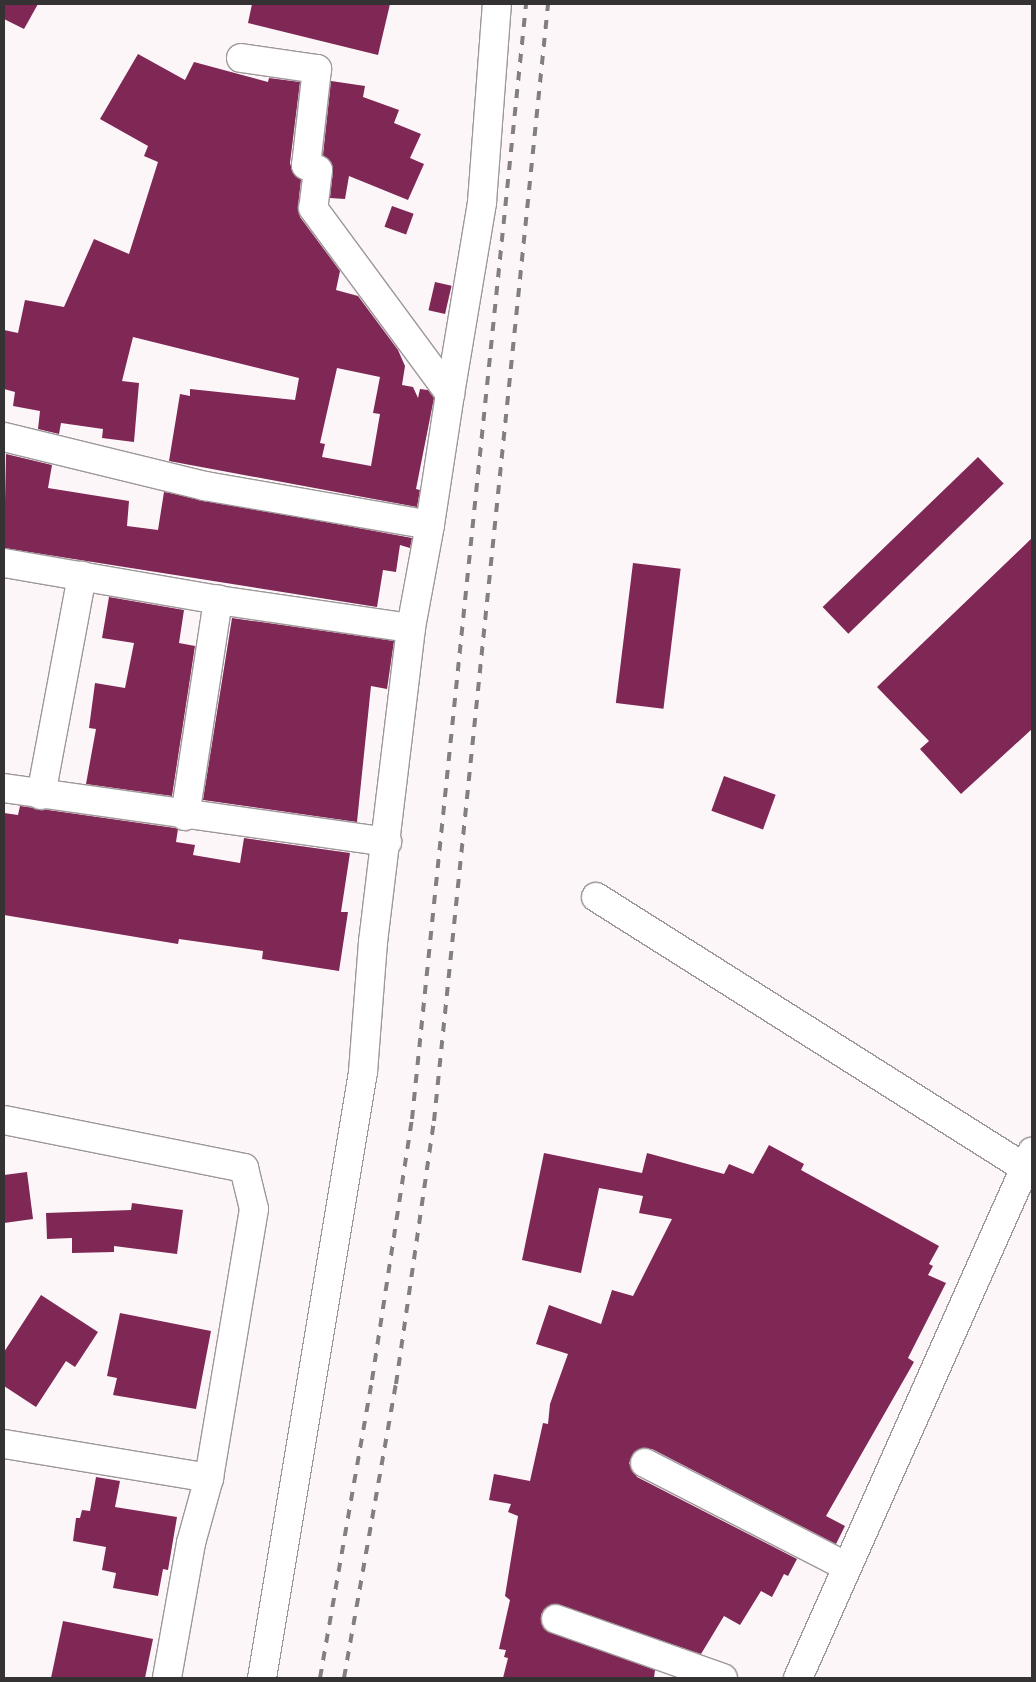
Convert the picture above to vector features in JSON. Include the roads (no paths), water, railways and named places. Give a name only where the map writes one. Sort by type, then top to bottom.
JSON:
[{"type":"street","points":[[262,1678],[364,1072],[373,942],[387,842],[411,628],[430,525],[482,202],[497,4]]},
{"type":"street","points":[[241,58],[316,69],[306,165],[318,170],[313,208],[450,394]]},
{"type":"street","points":[[4,438],[205,486],[430,525]]},
{"type":"street","points":[[4,562],[218,600],[411,628]]},
{"type":"street","points":[[41,795],[82,576]]},
{"type":"street","points":[[185,816],[218,600]]},
{"type":"street","points":[[4,788],[185,816],[387,842]]},
{"type":"street","points":[[596,897],[1029,1160],[801,1674]]},
{"type":"street","points":[[4,1120],[244,1168],[254,1209],[209,1478],[191,1543],[167,1678]]},
{"type":"street","points":[[4,1444],[209,1478]]},
{"type":"street","points":[[645,1464],[848,1567]]},
{"type":"street","points":[[556,1620],[723,1678]]},
{"type":"railway","points":[[320,1678],[372,1380],[412,1119],[526,4]]},
{"type":"railway","points":[[344,1678],[396,1384],[434,1121],[548,4]]}]
